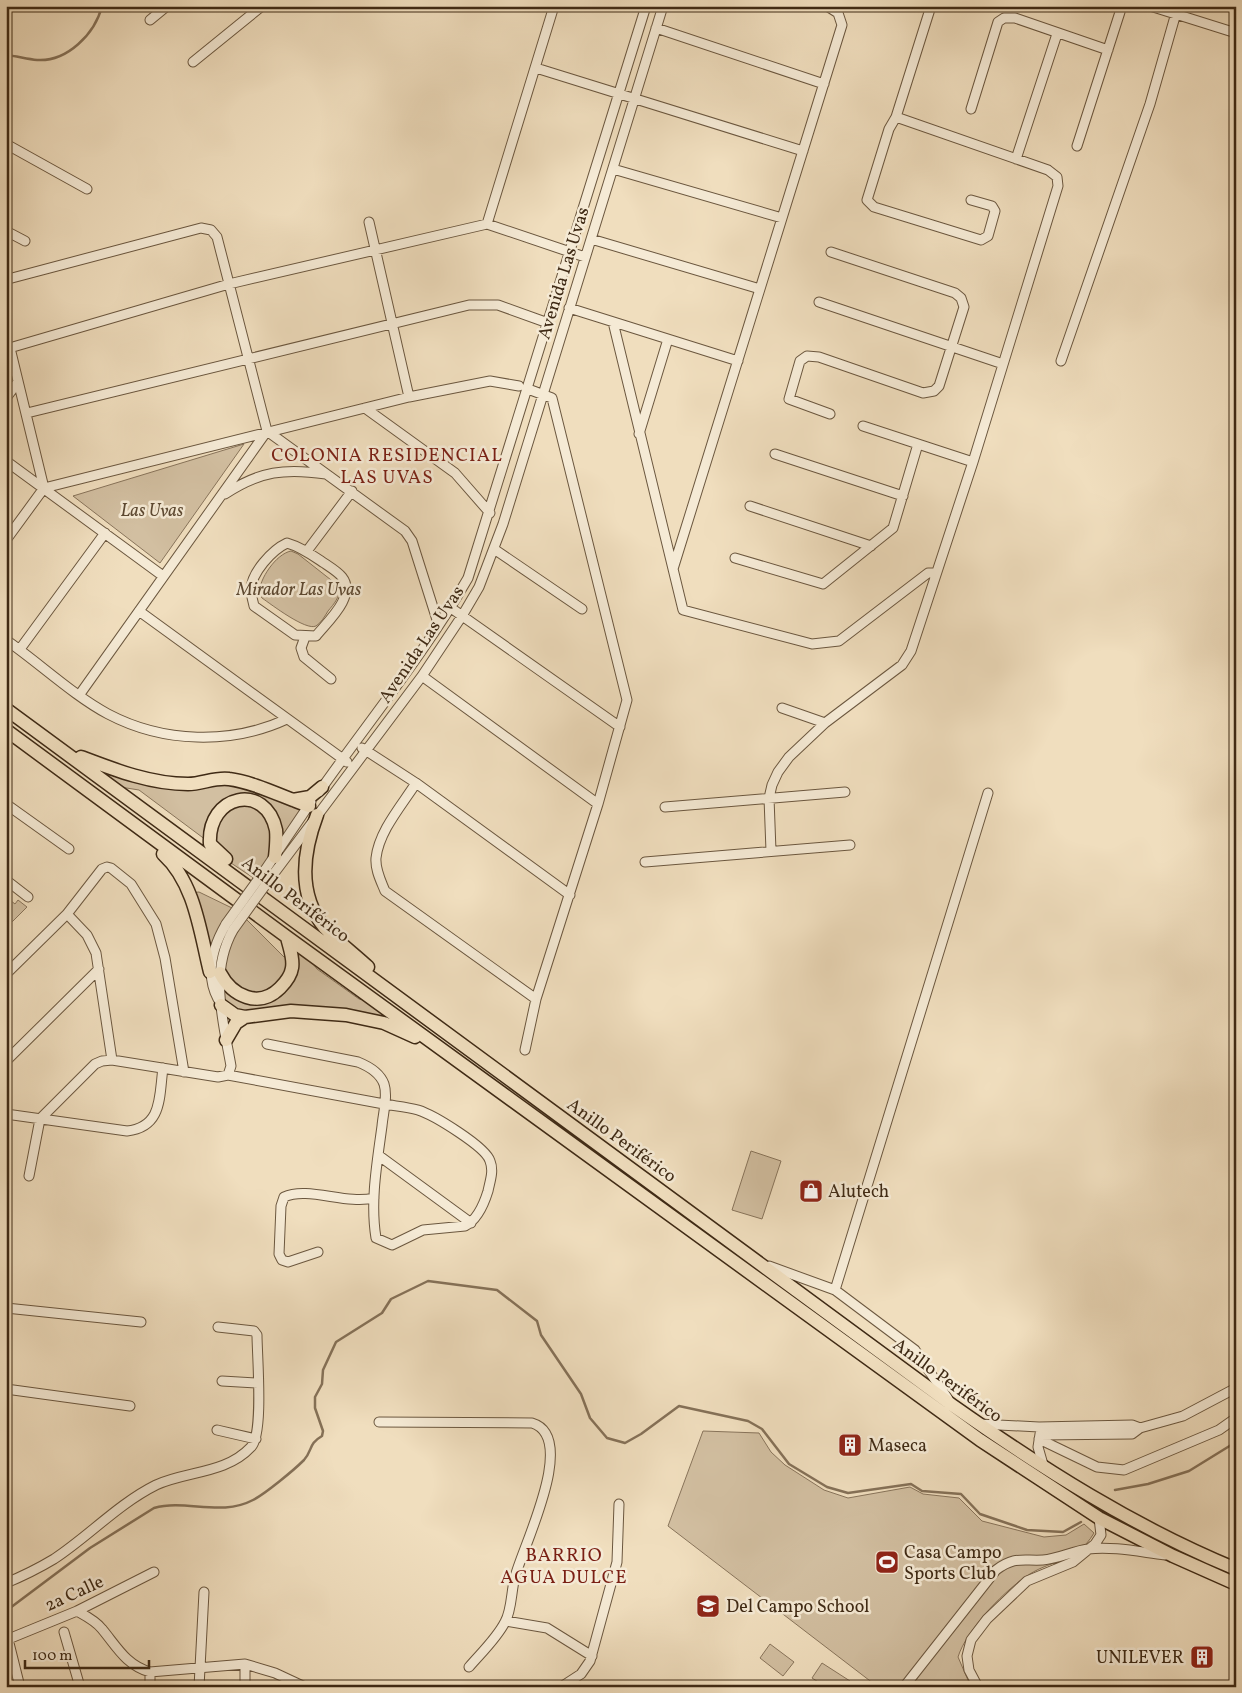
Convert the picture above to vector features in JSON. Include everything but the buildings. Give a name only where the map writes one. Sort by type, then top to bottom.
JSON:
[{"type":"highway","name":"Anillo Periférico","points":[[6,709],[245,882],[952,1406],[1045,1469],[1122,1515],[1182,1547],[1236,1569]]},
{"type":"highway","name":"Anillo Periférico","points":[[6,730],[134,826],[980,1440],[1099,1518],[1173,1556],[1236,1584]]},
{"type":"highway","points":[[66,751],[138,777],[188,784],[226,778],[241,781],[313,810],[305,872],[310,902],[318,918],[326,928],[410,1006]]},
{"type":"highway","points":[[292,800],[310,797],[322,787]]},
{"type":"highway","points":[[245,882],[231,863],[210,844],[209,831],[212,820],[222,807],[232,801],[244,798],[253,801],[263,808],[271,818],[276,830],[275,857]]},
{"type":"highway","points":[[134,826],[172,863],[185,885],[215,972],[235,992],[247,998],[260,1000],[273,995],[285,983],[292,969],[287,937]]},
{"type":"highway","points":[[221,1005],[227,1011],[245,1017],[291,1012],[346,1015],[384,1023],[436,1045]]},
{"type":"highway","points":[[226,1040],[236,1023],[245,1017]]},
{"type":"street","points":[[150,20],[167,6]]},
{"type":"street","points":[[193,62],[262,6]]},
{"type":"street","points":[[487,224],[554,6]]},
{"type":"street","name":"Avenida Las Uvas","points":[[228,1075],[231,1066],[213,952],[313,810],[322,787],[404,675],[438,623],[451,608],[468,578],[490,513],[523,388],[548,323],[646,6]]},
{"type":"street","name":"Avenida Las Uvas","points":[[271,872],[275,857],[313,810],[354,766],[422,676],[479,587],[494,549],[663,6]]},
{"type":"street","points":[[673,569],[842,25],[838,13],[828,6]]},
{"type":"street","points":[[931,6],[896,117],[889,129],[867,200],[874,207],[981,240],[988,236],[995,211],[992,206],[971,200]]},
{"type":"street","points":[[1150,6],[1236,33]]},
{"type":"street","points":[[1077,146],[1120,12]]},
{"type":"street","points":[[1061,361],[1150,104],[1176,13]]},
{"type":"street","points":[[971,109],[998,22],[1004,18],[1015,18],[1108,50]]},
{"type":"street","points":[[656,28],[824,84]]},
{"type":"street","points":[[1016,159],[1057,34]]},
{"type":"street","points":[[536,68],[803,151]]},
{"type":"street","points":[[771,851],[769,798],[778,772],[789,757],[825,723],[902,665],[912,651],[973,462],[1058,186],[1057,177],[1048,170],[896,117]]},
{"type":"street","points":[[6,144],[86,189]]},
{"type":"street","points":[[613,169],[782,218]]},
{"type":"street","points":[[369,222],[409,397]]},
{"type":"street","points":[[44,488],[27,413],[8,348],[229,284],[487,224],[585,257]]},
{"type":"street","points":[[12,278],[200,228],[211,230],[218,237],[267,431],[405,530],[412,541],[438,623]]},
{"type":"street","points":[[6,231],[25,241]]},
{"type":"street","points":[[591,239],[760,289]]},
{"type":"street","points":[[830,414],[789,399],[800,361],[807,356],[819,357],[923,393],[934,391],[939,386],[953,347],[964,307],[961,298],[955,293],[831,252]]},
{"type":"street","points":[[818,302],[1003,364]]},
{"type":"street","points":[[27,413],[469,305],[498,306],[548,323]]},
{"type":"street","points":[[569,308],[738,361]]},
{"type":"street","points":[[612,322],[683,610],[821,644],[839,641],[928,573],[936,572]]},
{"type":"street","points":[[639,434],[668,339]]},
{"type":"street","points":[[6,370],[17,379]]},
{"type":"street","points":[[6,398],[17,379]]},
{"type":"street","points":[[6,540],[44,488],[267,431],[409,397],[490,381],[543,393],[552,398],[627,700],[598,804],[536,999],[525,1050]]},
{"type":"street","points":[[366,408],[455,473],[490,513]]},
{"type":"street","points":[[863,426],[973,462]]},
{"type":"street","points":[[80,694],[267,431]]},
{"type":"street","points":[[735,558],[823,584],[893,528],[918,444]]},
{"type":"street","points":[[775,454],[903,496]]},
{"type":"street","points":[[6,460],[163,576]]},
{"type":"street","points":[[220,497],[242,483],[265,474],[298,470],[329,475]]},
{"type":"street","points":[[307,551],[352,491]]},
{"type":"street","points":[[750,506],[871,546]]},
{"type":"street","points":[[20,649],[105,533]]},
{"type":"street","points":[[287,543],[307,551],[342,576],[346,585],[346,595],[335,613],[316,636],[305,637],[295,635],[254,606],[251,590],[254,578],[278,547],[287,543]]},
{"type":"street","points":[[494,549],[582,609]]},
{"type":"street","points":[[451,608],[620,727]]},
{"type":"street","points":[[139,611],[354,766]]},
{"type":"street","points":[[305,637],[302,653],[331,679]]},
{"type":"street","points":[[6,640],[108,714],[142,728],[191,737],[214,738],[264,730],[287,719]]},
{"type":"street","points":[[422,676],[598,804]]},
{"type":"street","points":[[782,708],[825,723]]},
{"type":"street","points":[[6,737],[26,744]]},
{"type":"street","points":[[354,742],[416,783],[570,895]]},
{"type":"street","points":[[416,783],[380,841],[376,859],[378,876],[385,892],[536,999]]},
{"type":"street","points":[[665,807],[845,792]]},
{"type":"street","points":[[835,1290],[988,793]]},
{"type":"street","points":[[6,804],[69,849]]},
{"type":"street","points":[[645,862],[850,845]]},
{"type":"street","points":[[6,974],[67,914],[102,869],[107,867],[124,879],[136,891],[156,924],[165,958],[184,1072]]},
{"type":"street","points":[[6,880],[28,897]]},
{"type":"street","points":[[67,914],[87,935],[96,953],[112,1060]]},
{"type":"street","points":[[6,1061],[99,968]]},
{"type":"street","points":[[30,1176],[40,1119],[95,1064],[112,1060],[218,1077],[228,1075],[384,1104],[420,1111],[441,1121],[490,1158],[493,1171],[487,1194],[480,1211],[471,1223],[465,1226],[423,1230],[392,1245],[376,1238],[372,1218],[384,1104],[385,1084],[369,1066],[358,1062],[267,1044]]},
{"type":"street","points":[[6,1114],[127,1131],[139,1130],[149,1123],[158,1111],[163,1068]]},
{"type":"street","points":[[378,1155],[471,1223]]},
{"type":"street","points":[[318,1252],[288,1262],[282,1260],[279,1254],[284,1198],[289,1195],[309,1195],[363,1200],[374,1198]]},
{"type":"street","points":[[757,1262],[835,1290],[915,1350],[952,1406]]},
{"type":"street","points":[[6,1308],[140,1322]]},
{"type":"street","points":[[6,1583],[55,1558],[134,1498],[157,1484],[214,1468],[230,1461],[251,1447],[256,1439],[258,1429],[257,1335],[254,1331],[218,1327]]},
{"type":"street","points":[[222,1381],[258,1383]]},
{"type":"street","points":[[978,1424],[1040,1434],[1132,1425],[1140,1428],[1183,1416],[1236,1388]]},
{"type":"street","points":[[6,1389],[130,1406]]},
{"type":"street","points":[[1040,1434],[1097,1467],[1124,1470],[1219,1430],[1236,1418]]},
{"type":"street","points":[[378,1422],[532,1423],[545,1430],[549,1446],[550,1474],[525,1554],[515,1575],[506,1621],[469,1667]]},
{"type":"street","points":[[217,1430],[256,1439]]},
{"type":"street","points":[[1040,1434],[1039,1456],[1045,1469]]},
{"type":"street","points":[[561,1687],[581,1674],[592,1656],[616,1562],[619,1504]]},
{"type":"street","points":[[978,1687],[969,1670],[967,1656],[971,1640],[987,1619],[1027,1581],[1073,1562],[1095,1544],[1101,1535],[1099,1518]]},
{"type":"street","points":[[904,1687],[996,1570],[1006,1562],[1019,1559],[1044,1560],[1087,1549],[1119,1549],[1173,1556]]},
{"type":"street","name":"2a Calle","points":[[7,1640],[77,1611],[154,1572]]},
{"type":"street","points":[[199,1687],[204,1592]]},
{"type":"street","points":[[77,1611],[102,1628],[115,1648],[140,1669],[150,1672],[246,1664],[275,1673],[305,1687]]},
{"type":"street","points":[[506,1621],[547,1628],[592,1656]]},
{"type":"street","points":[[64,1632],[80,1687]]},
{"type":"street","points":[[7,1640],[20,1687]]},
{"type":"street","points":[[245,1687],[246,1664]]},
{"type":"street","points":[[150,1672],[150,1687]]},
{"type":"green space","name":"Las Uvas","points":[[244,444],[160,563],[73,496]]},
{"type":"green space","name":"Mirador Las Uvas","points":[[291,551],[298,554],[340,587],[336,600],[316,626],[311,627],[297,621],[273,606],[259,594],[262,581],[269,568],[285,553]]},
{"type":"green space","points":[[104,766],[138,777],[212,779],[309,806],[258,881],[231,863],[210,843],[139,790],[114,786],[98,774]]},
{"type":"green space","points":[[199,892],[232,908],[247,920],[284,957],[291,956],[300,947],[317,969],[359,999],[377,1003],[391,1013],[384,1023],[227,1011],[189,893]]},
{"type":"green space","points":[[6,897],[15,904],[18,900],[27,907],[6,928]]},
{"type":"green space","points":[[751,1151],[781,1161],[762,1219],[732,1210]]},
{"type":"green space","name":"Casa Campo Sports Club","points":[[703,1431],[759,1433],[771,1452],[785,1465],[824,1490],[848,1498],[910,1487],[923,1494],[959,1498],[982,1521],[1044,1537],[1066,1535],[1084,1524],[1094,1533],[1087,1543],[1071,1556],[1033,1572],[1015,1585],[995,1603],[976,1625],[968,1636],[958,1657],[971,1687],[878,1687],[668,1526]]},
{"type":"green space","points":[[770,1644],[794,1662],[783,1676],[760,1658]]},
{"type":"green space","points":[[822,1663],[850,1681],[846,1687],[826,1687],[812,1678]]},
{"type":"waterway","points":[[6,55],[37,60],[59,56],[69,51],[93,27],[102,6]]},
{"type":"waterway","points":[[6,1611],[90,1548],[154,1508],[178,1505],[216,1508],[241,1505],[258,1497],[279,1482],[304,1460],[313,1444],[322,1436],[323,1431],[315,1408],[315,1397],[322,1384],[323,1370],[336,1342],[382,1313],[391,1299],[428,1281],[497,1290],[537,1321],[541,1335],[581,1394],[590,1418],[607,1438],[625,1443],[641,1434],[679,1406],[748,1421],[762,1429],[789,1464],[827,1487],[848,1493],[911,1484],[922,1491],[961,1494],[980,1514],[1027,1530],[1063,1532],[1081,1522]]},
{"type":"waterway","points":[[1115,1490],[1148,1484],[1189,1471],[1236,1442]]},
{"type":"place","name":"Alutech","points":[[811,1191]]},
{"type":"place","name":"Maseca","points":[[850,1445]]},
{"type":"place","name":"Casa Campo Sports Club","points":[[887,1562]]},
{"type":"place","name":"Del Campo School","points":[[708,1606]]},
{"type":"place","name":"UNILEVER","points":[[1202,1657]]},
{"type":"district","name":"COLONIA RESIDENCIAL LAS UVAS","points":[[387,465]]},
{"type":"district","name":"BARRIO AGUA DULCE","points":[[564,1565]]}]
